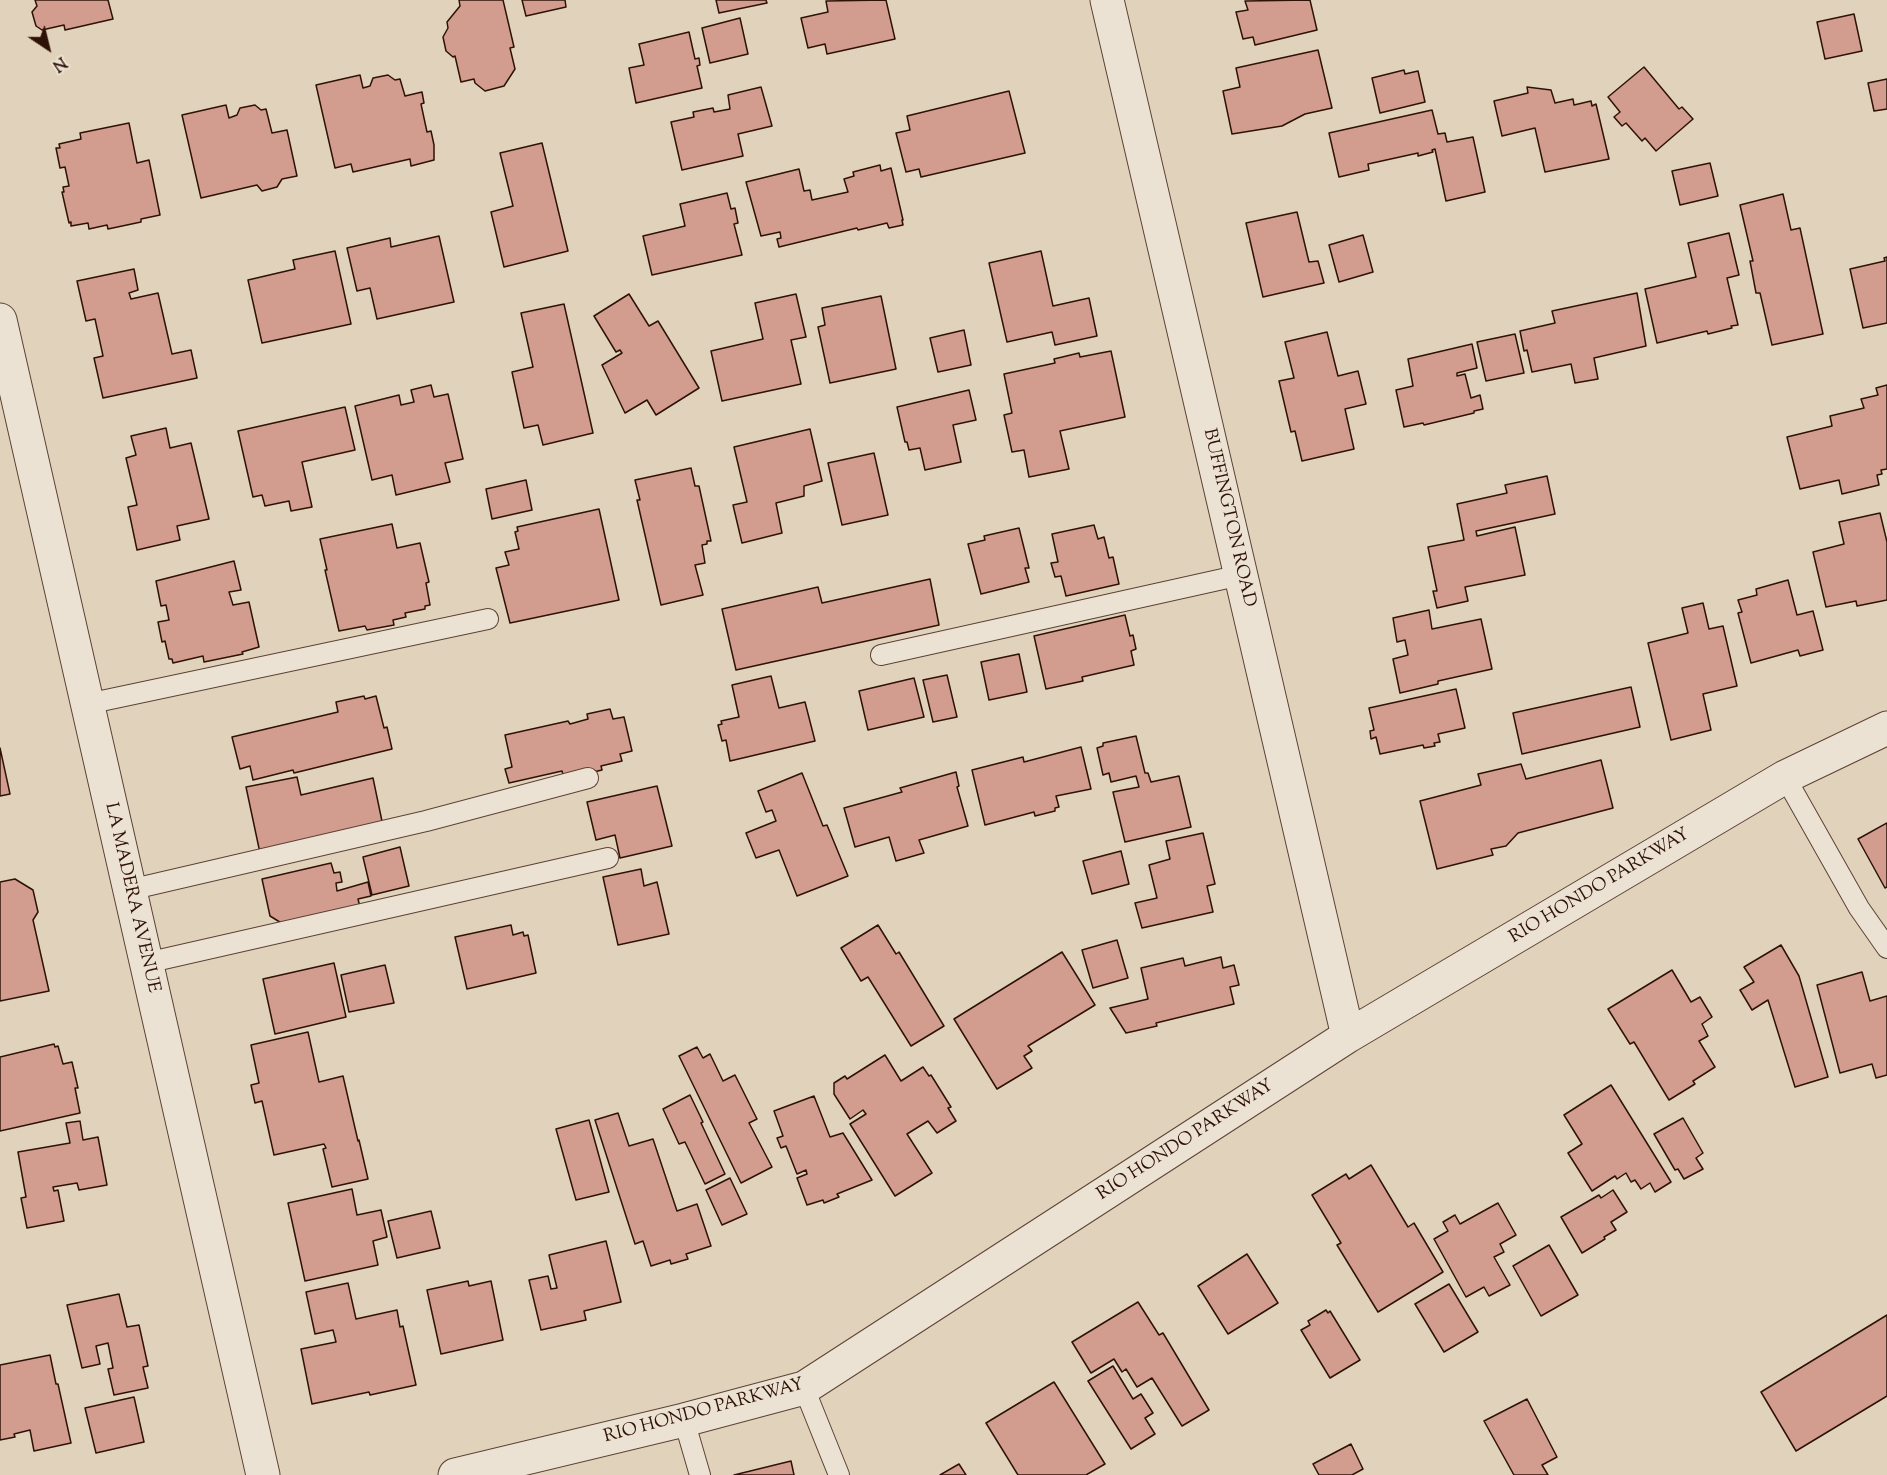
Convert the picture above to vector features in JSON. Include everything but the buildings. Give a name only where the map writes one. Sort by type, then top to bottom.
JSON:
[{"type":"street","name":"BUFFINGTON ROAD","points":[[1107,0],[1348,1036]]},
{"type":"street","name":"LA MADERA AVENUE","points":[[0,320],[263,1475]]},
{"type":"street","name":"RIO HONDO PARKWAY","points":[[455,1475],[684,1420],[804,1388],[1348,1036],[1785,777],[1887,728]]},
{"type":"lane","points":[[881,655],[1241,575]]},
{"type":"lane","points":[[87,704],[177,687],[488,619]]},
{"type":"lane","points":[[1785,777],[1859,908],[1887,948]]},
{"type":"lane","points":[[129,890],[426,820],[588,778]]},
{"type":"lane","points":[[146,963],[608,858]]},
{"type":"lane","points":[[804,1388],[839,1475]]},
{"type":"lane","points":[[684,1420],[700,1475]]}]
